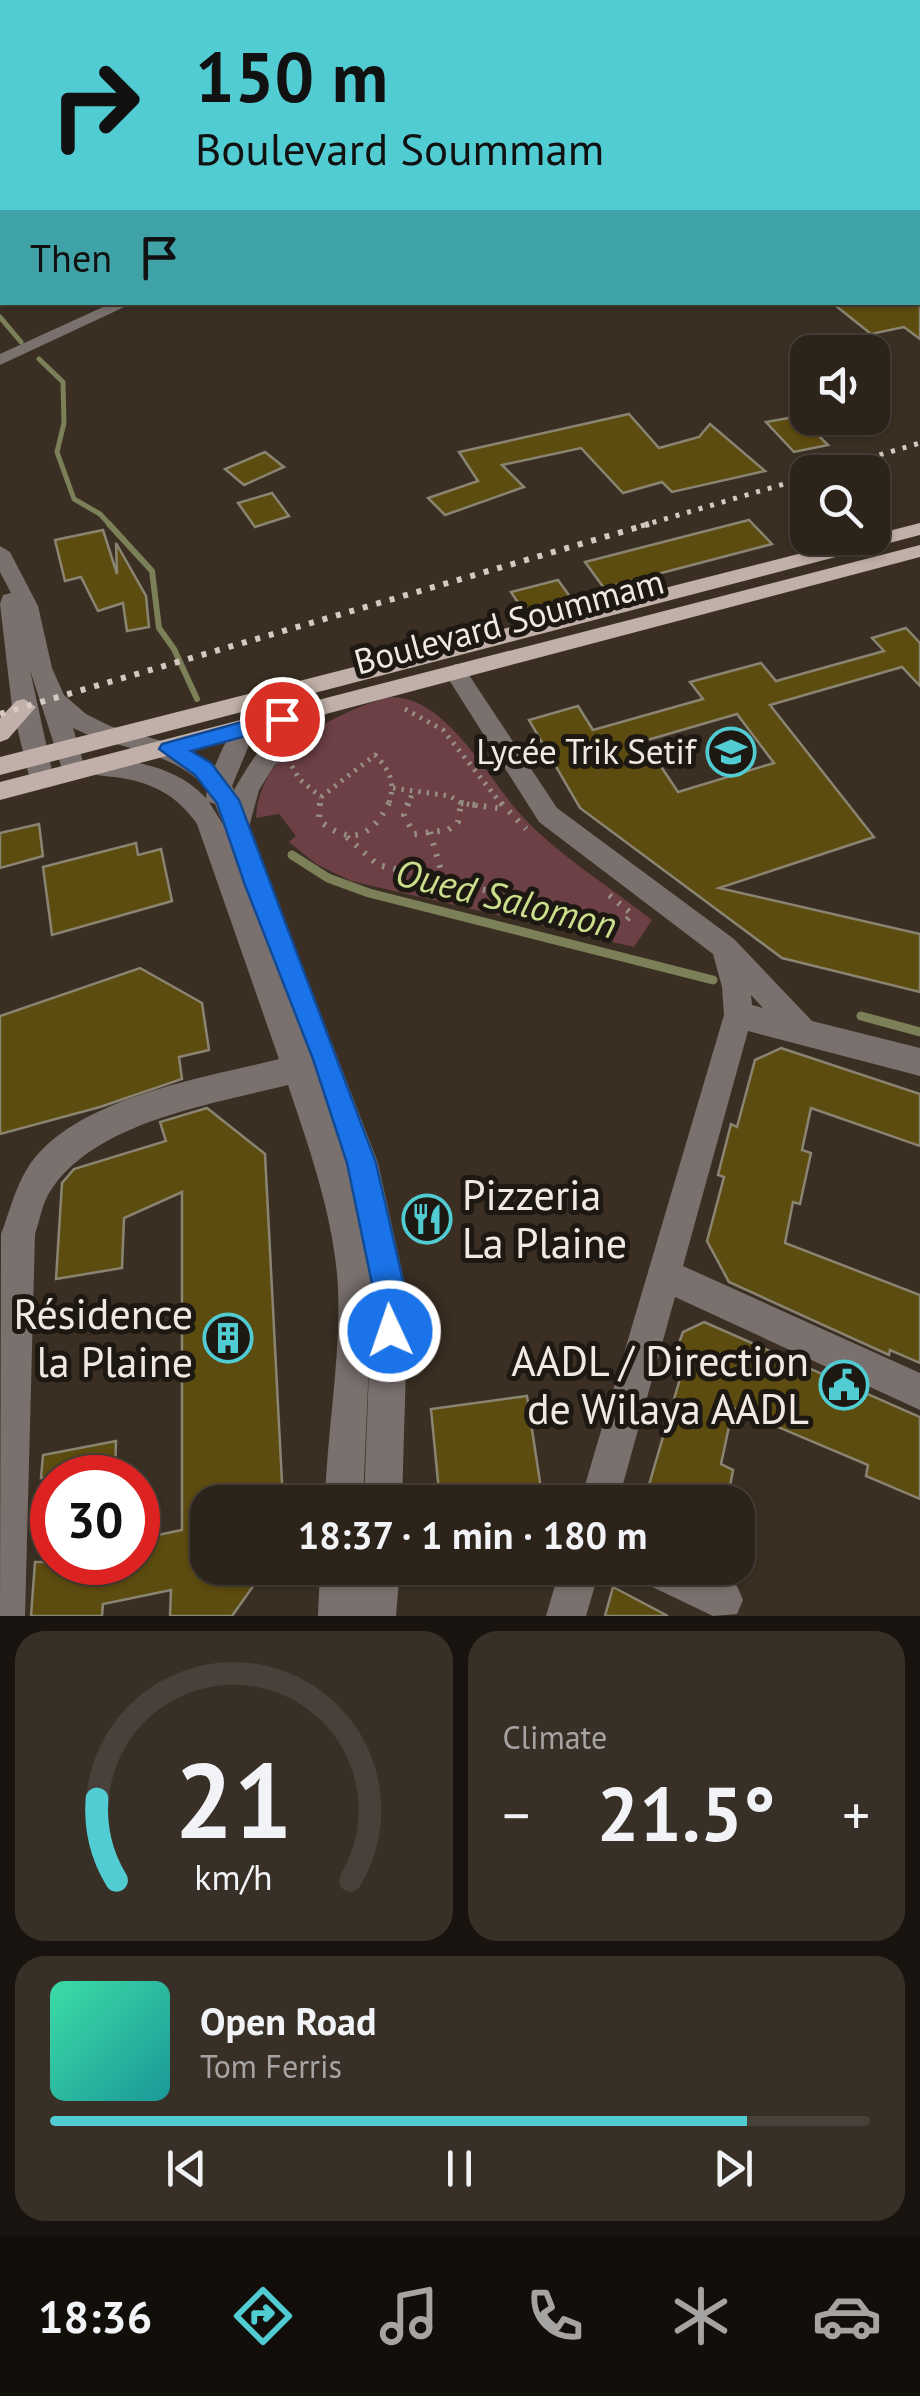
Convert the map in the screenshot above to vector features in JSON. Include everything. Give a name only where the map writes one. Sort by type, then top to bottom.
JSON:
[{"type":"main road","name":"Boulevard Soummam","points":[[79,762],[112,737],[920,530]]},
{"type":"main road","name":"Boulevard Soummam","points":[[0,766],[39,768],[170,749],[920,551]]},
{"type":"main road","points":[[0,733],[24,707]]},
{"type":"main road","name":"Boulevard Soummam","points":[[0,792],[39,768]]},
{"type":"street","points":[[0,360],[121,305]]},
{"type":"street","points":[[0,552],[27,605],[53,698],[79,762],[148,772],[168,780],[227,833],[326,1059],[362,1163],[391,1298],[384,1485]]},
{"type":"street","points":[[10,574],[24,707],[39,768]]},
{"type":"street","points":[[456,672],[548,816],[724,947],[801,1030]]},
{"type":"street","points":[[282,693],[244,729],[225,763],[220,787],[227,833],[295,1069],[332,1170],[348,1232],[355,1289],[345,1485]]},
{"type":"street","points":[[53,698],[65,710],[112,737],[170,749],[203,769],[220,787]]},
{"type":"street","points":[[227,833],[258,766],[320,708]]},
{"type":"street","points":[[604,1485],[738,1015],[733,974],[724,947]]},
{"type":"street","points":[[738,1015],[920,1062]]},
{"type":"street","points":[[6,1616],[18,1234],[40,1176],[83,1137],[138,1113],[295,1069]]},
{"type":"street","points":[[664,1276],[920,1392]]},
{"type":"street","points":[[338,1616],[339,1585]]},
{"type":"street","points":[[376,1616],[379,1585]]},
{"type":"street","points":[[566,1616],[575,1585]]},
{"type":"street","points":[[692,1585],[723,1600]]},
{"type":"path","points":[[394,708],[410,710],[456,741],[507,810],[532,834]]},
{"type":"path","points":[[375,754],[385,760],[393,788],[391,804],[373,828],[361,836],[334,834],[319,820],[321,797],[375,754]]},
{"type":"path","points":[[291,758],[292,770],[321,797]]},
{"type":"path","points":[[393,788],[507,810]]},
{"type":"path","points":[[413,790],[404,815],[414,834],[448,830],[458,822],[462,803]]},
{"type":"path","points":[[430,832],[444,881]]},
{"type":"path","points":[[347,837],[378,866],[624,923],[632,914],[604,891]]},
{"type":"shaded area","points":[[390,697],[411,700],[448,725],[537,831],[652,920],[634,947],[351,881],[316,864],[289,842],[296,836],[279,814],[256,818],[260,794],[270,773],[303,738],[346,713]]},
{"type":"building","points":[[835,305],[920,305],[920,339],[904,327],[871,334]]},
{"type":"building","points":[[629,414],[659,448],[699,437],[710,424],[765,471],[672,492],[662,482],[623,493],[581,448],[502,465],[524,487],[445,515],[428,498],[478,481],[459,452]]},
{"type":"building","points":[[790,418],[790,435],[818,435],[828,445],[794,452],[766,422]]},
{"type":"building","points":[[265,452],[284,467],[244,485],[225,469]]},
{"type":"building","points":[[272,493],[289,516],[255,527],[238,503]]},
{"type":"building","points":[[749,520],[772,544],[604,588],[585,562]]},
{"type":"building","points":[[103,530],[117,574],[116,543],[146,596],[149,627],[127,631],[123,603],[98,611],[81,577],[65,581],[55,540]]},
{"type":"building","points":[[558,580],[571,598],[523,610],[511,592]]},
{"type":"building","points":[[906,628],[920,643],[920,686],[902,667],[770,705],[874,837],[719,888],[920,934],[920,992],[782,958],[580,808],[529,720],[578,706],[593,730],[703,699],[690,682],[761,663],[776,681],[884,651],[872,638]],"holes":[[[737,714],[774,763],[678,792],[644,741]]]},
{"type":"building","points":[[39,824],[43,856],[0,868],[0,833]]},
{"type":"building","points":[[136,843],[138,855],[161,849],[172,901],[52,935],[43,867]]},
{"type":"building","points":[[140,968],[202,1003],[209,1050],[179,1057],[182,1079],[100,1107],[0,1134],[0,1016]]},
{"type":"building","points":[[781,1048],[920,1094],[920,1146],[811,1108],[802,1150],[811,1153],[800,1204],[793,1202],[785,1243],[920,1295],[920,1363],[890,1350],[889,1355],[729,1282],[707,1241],[724,1177],[718,1175],[731,1124],[737,1127],[755,1060]]},
{"type":"building","name":"Résidence la Plaine","points":[[207,1108],[265,1154],[282,1485],[190,1485],[190,1585],[254,1585],[232,1616],[170,1616],[171,1590],[103,1604],[102,1616],[31,1616],[33,1585],[160,1585],[160,1534],[182,1530],[182,1192],[124,1218],[122,1268],[56,1279],[62,1183],[74,1169],[166,1141],[160,1122]]},
{"type":"building","points":[[704,1322],[920,1417],[920,1499],[866,1476],[868,1465],[733,1408],[721,1464],[733,1470],[730,1485],[649,1485],[684,1365],[673,1360],[683,1332]]},
{"type":"building","points":[[527,1396],[540,1485],[438,1485],[431,1409]]},
{"type":"building","points":[[116,1441],[116,1455],[43,1455]]},
{"type":"building","points":[[613,1587],[668,1616],[605,1616]]},
{"type":"waterway","name":"Oued Salomon","points":[[0,317],[21,342]]},
{"type":"waterway","name":"Oued Salomon","points":[[39,359],[63,382],[64,423],[57,452],[74,499],[100,514],[111,526]]},
{"type":"waterway","name":"Oued Salomon","points":[[109,524],[152,571],[159,628],[174,649],[197,699]]},
{"type":"waterway","name":"Oued Salomon","points":[[292,855],[328,878],[369,893],[713,980]]},
{"type":"waterway","name":"Oued Salomon","points":[[861,1016],[920,1032]]},
{"type":"railway","points":[[879,455],[920,443]]},
{"type":"railway","points":[[641,526],[790,482]]},
{"type":"railway","points":[[0,714],[649,524]]},
{"type":"place","name":"Lycée Trik Setif","points":[[731,752]]},
{"type":"place","name":"Pizzeria La Plaine","points":[[427,1219]]},
{"type":"place","name":"Résidence la Plaine","points":[[228,1338]]},
{"type":"place","name":"AADL / Direction de Wilaya AADL","points":[[844,1385]]},
{"type":"route","points":[[282,719],[170,749],[203,769],[228,800],[326,1059],[362,1163],[391,1298],[390,1331]]}]
